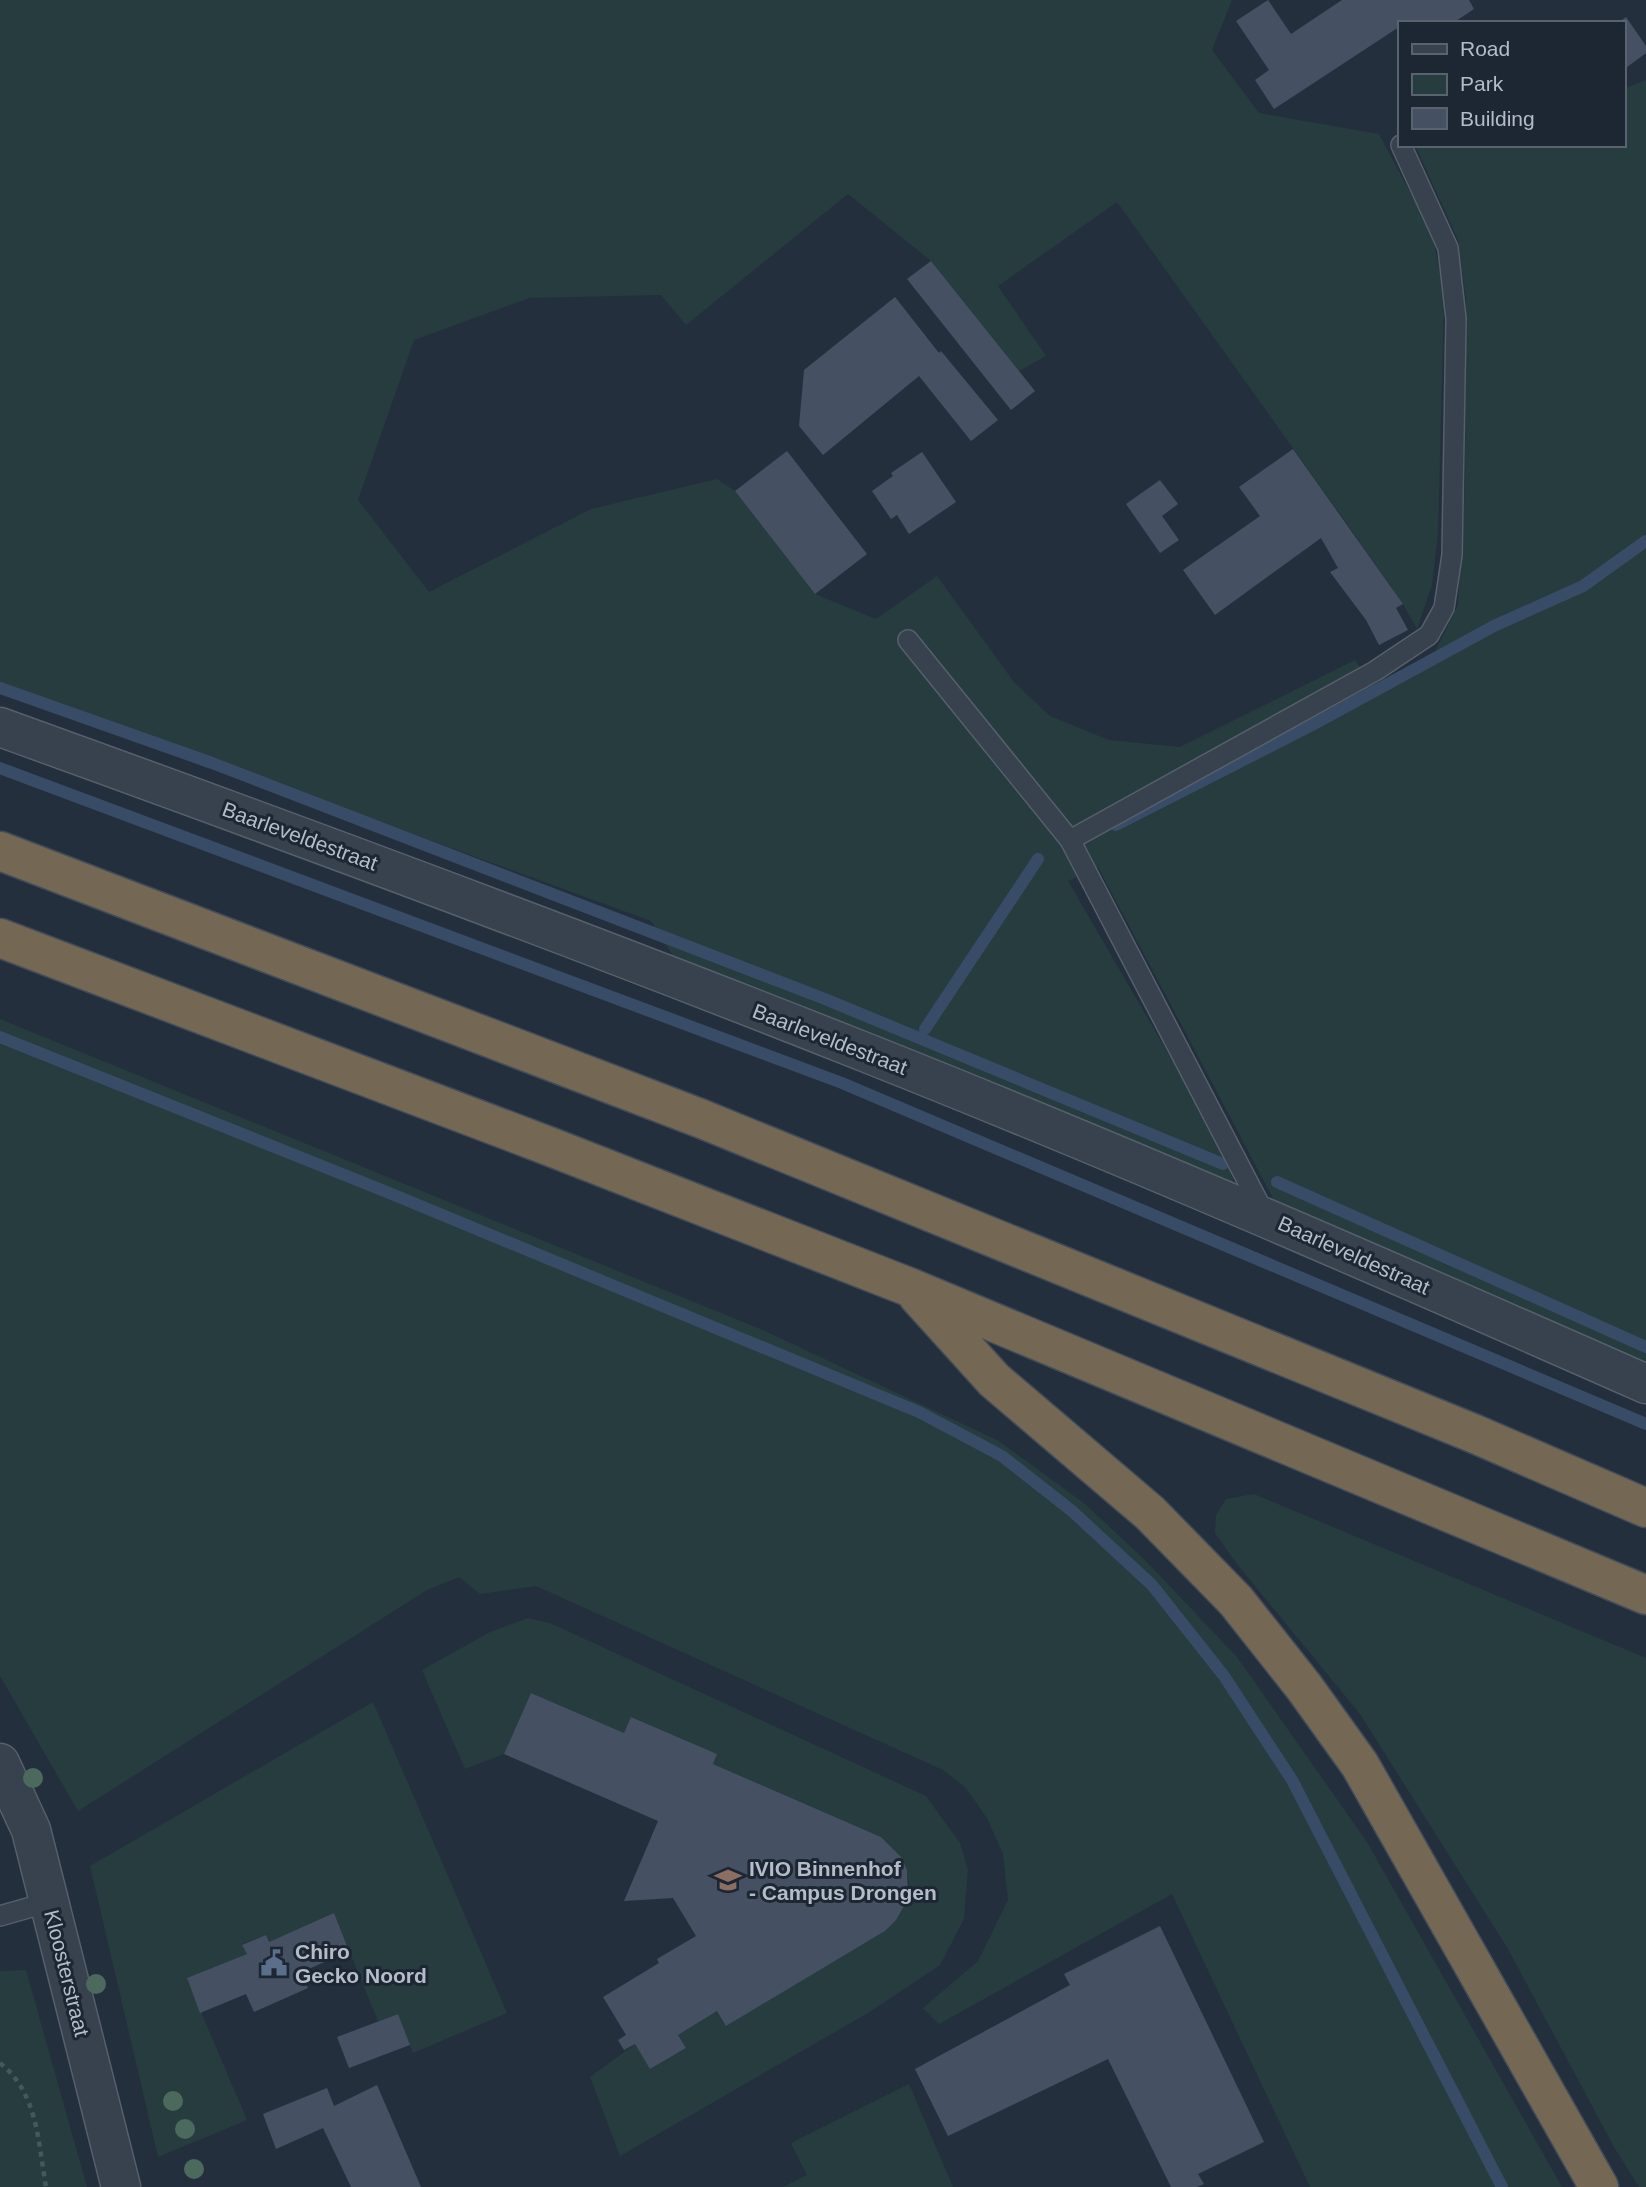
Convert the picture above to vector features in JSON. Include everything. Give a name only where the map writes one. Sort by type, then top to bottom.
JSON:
[{"type":"highway","points":[[0,851],[702,1119],[1475,1434],[1646,1508]]},
{"type":"highway","points":[[0,938],[551,1147],[909,1287],[1646,1595]]},
{"type":"highway","points":[[909,1287],[994,1380],[1150,1513],[1236,1601],[1304,1687],[1360,1765],[1599,2187]]},
{"type":"street","name":"Baarleveldestraat","points":[[0,727],[342,851],[868,1053],[1266,1217],[1646,1384]]},
{"type":"street","name":"Kloosterstraat","points":[[0,1763],[31,1830],[121,2187]]},
{"type":"lane","points":[[1070,840],[1375,671],[1429,635],[1444,608],[1452,555],[1455,319],[1448,248],[1402,147]]},
{"type":"lane","points":[[908,639],[1070,840],[1266,1217]]},
{"type":"lane","points":[[0,1916],[49,1902]]},
{"type":"path","points":[[0,2063],[14,2074],[32,2105],[46,2187]]},
{"type":"green space","points":[[0,0],[1232,0],[1212,50],[1259,113],[1379,134],[1433,235],[1444,298],[1438,534],[1432,585],[1417,629],[1403,604],[1345,521],[1117,202],[998,286],[1046,356],[1019,371],[931,261],[848,194],[686,325],[661,295],[529,298],[414,340],[358,500],[429,592],[591,509],[717,479],[735,491],[815,594],[876,619],[937,576],[1014,682],[1050,716],[1109,740],[1180,747],[1355,660],[1375,688],[1434,654],[1458,605],[1465,484],[1466,299],[1458,240],[1416,147],[1625,147],[1625,88],[1646,80],[1646,1363],[1275,1202],[1098,867],[1068,881],[1222,1146],[1236,1189],[675,959],[651,921],[0,683]]},
{"type":"green space","points":[[0,1019],[765,1331],[999,1441],[1085,1504],[1145,1560],[1237,1657],[1367,1842],[1562,2187],[1310,2187],[1172,1894],[939,2024],[923,2008],[978,1961],[1008,1900],[1003,1854],[987,1818],[965,1787],[943,1770],[536,1586],[480,1594],[459,1577],[427,1590],[78,1811],[0,1676]]},
{"type":"green space","points":[[1254,1494],[1646,1658],[1646,2187],[1639,2187],[1614,2147],[1508,1949],[1360,1714],[1237,1564],[1215,1533],[1216,1515],[1226,1499]]},
{"type":"green space","points":[[528,1618],[550,1623],[926,1796],[960,1843],[968,1870],[964,1919],[940,1965],[868,2013],[620,2156],[590,2077],[635,2044],[650,2069],[686,2048],[678,2035],[717,2011],[727,2025],[885,1931],[904,1906],[909,1882],[901,1860],[881,1837],[713,1764],[717,1754],[631,1717],[624,1733],[531,1693],[504,1754],[465,1769],[422,1670],[490,1632]]},
{"type":"green space","points":[[373,1702],[507,2013],[413,2053],[398,2014],[378,2021],[334,1914],[269,1942],[266,1935],[243,1944],[247,1954],[187,1979],[247,2120],[158,2157],[90,1866]]},
{"type":"green space","points":[[26,1970],[87,2187],[0,2187],[0,1971]]},
{"type":"green space","points":[[909,2084],[953,2187],[783,2187],[807,2175],[791,2143]]},
{"type":"building","points":[[1268,0],[1291,34],[1342,0],[1469,0],[1474,9],[1456,21],[1398,21],[1398,28],[1274,109],[1255,80],[1269,70],[1236,21]]},
{"type":"building","points":[[1626,17],[1646,46],[1646,53],[1625,69],[1625,21],[1621,21]]},
{"type":"building","points":[[931,261],[1035,391],[1011,410],[907,279]]},
{"type":"building","points":[[895,297],[939,353],[941,351],[998,420],[971,441],[919,376],[823,455],[799,426],[804,370]]},
{"type":"building","points":[[1293,449],[1403,604],[1396,608],[1408,630],[1379,645],[1366,620],[1330,572],[1338,568],[1321,538],[1215,615],[1183,570],[1260,516],[1239,487]]},
{"type":"building","points":[[787,451],[867,554],[815,594],[735,491]]},
{"type":"building","points":[[922,452],[956,502],[909,534],[897,515],[891,519],[872,491],[893,476],[891,473]]},
{"type":"building","points":[[1160,480],[1178,504],[1162,516],[1179,540],[1160,553],[1126,504]]},
{"type":"building","points":[[531,1693],[624,1733],[631,1717],[717,1754],[713,1764],[881,1837],[901,1857],[907,1870],[908,1895],[896,1920],[885,1931],[726,2026],[717,2011],[678,2035],[686,2048],[650,2069],[635,2044],[624,2050],[618,2040],[626,2035],[603,1997],[659,1963],[657,1959],[696,1936],[673,1898],[624,1901],[658,1821],[504,1754]]},
{"type":"building","name":"Chiro Gecko Noord","points":[[334,1913],[349,1951],[302,1972],[308,1988],[254,2012],[246,1994],[200,2013],[187,1978],[247,1954],[242,1945],[266,1935],[269,1942]]},
{"type":"building","points":[[1160,1926],[1264,2142],[1198,2174],[1204,2184],[1197,2187],[1171,2187],[1108,2059],[948,2136],[915,2069],[1070,1985],[1064,1974]]},
{"type":"building","points":[[398,2014],[410,2045],[349,2068],[337,2037]]},
{"type":"building","points":[[377,2085],[421,2187],[351,2187],[323,2128],[276,2149],[263,2114],[327,2088],[334,2106]]},
{"type":"waterway","points":[[1116,825],[1314,724],[1494,626],[1583,586],[1646,541]]},
{"type":"waterway","points":[[0,688],[212,763],[825,999],[1223,1164]]},
{"type":"waterway","points":[[0,768],[842,1083],[1646,1424]]},
{"type":"waterway","points":[[925,1029],[1038,859]]},
{"type":"waterway","points":[[0,1037],[382,1190],[919,1412],[1002,1456],[1072,1511],[1152,1585],[1224,1676],[1292,1780],[1502,2187]]},
{"type":"waterway","points":[[1277,1182],[1646,1347]]},
{"type":"place","name":"IVIO Binnenhof - Campus Drongen","points":[[728,1880]]},
{"type":"place","name":"Chiro Gecko Noord","points":[[274,1963]]}]
